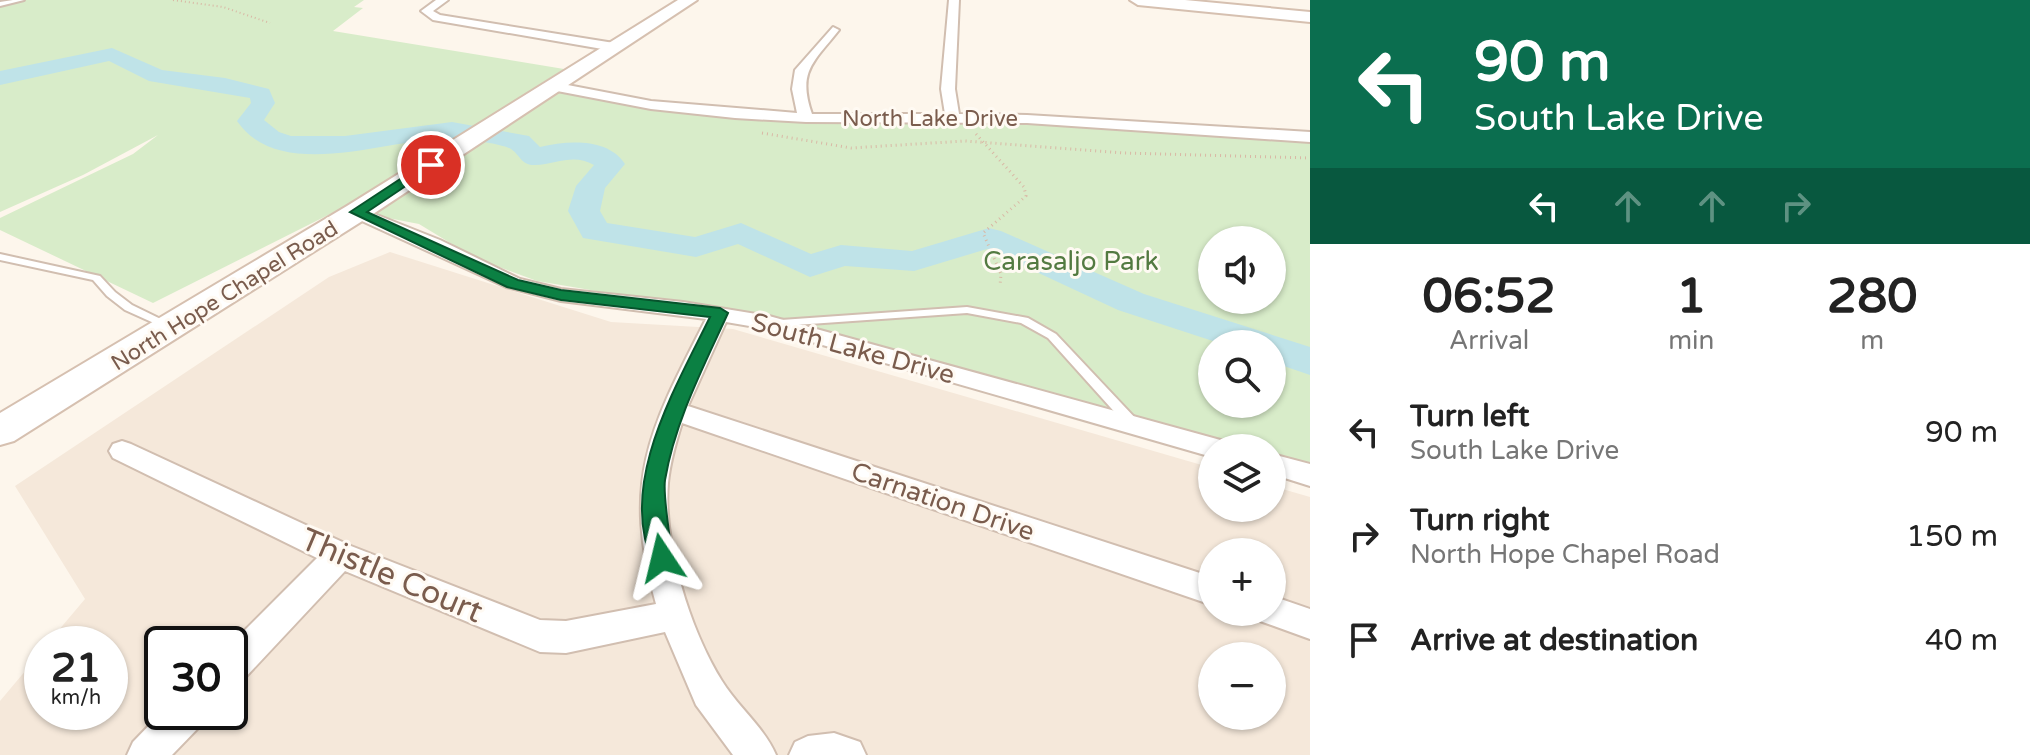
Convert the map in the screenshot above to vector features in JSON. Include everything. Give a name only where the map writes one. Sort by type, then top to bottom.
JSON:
[{"type":"main road","name":"North Hope Chapel Road","points":[[0,431],[357,212],[688,0]]},
{"type":"main road","points":[[1138,0],[1230,5],[1310,17]]},
{"type":"street","points":[[443,0],[427,8],[429,15],[614,47]]},
{"type":"street","points":[[681,0],[688,0]]},
{"type":"street","points":[[954,0],[951,17],[953,46],[946,88],[957,118]]},
{"type":"street","points":[[806,118],[796,92],[797,79],[833,30]]},
{"type":"street","name":"North Lake Drive","points":[[552,86],[694,111],[806,118],[1071,121],[1310,137]]},
{"type":"street","name":"South Lake Drive","points":[[357,212],[523,286],[561,295],[720,313],[769,323],[1198,443]]},
{"type":"street","points":[[720,313],[674,411],[654,485],[655,529],[675,615],[708,692],[757,755]]},
{"type":"street","name":"Carnation Drive","points":[[674,411],[1198,586]]},
{"type":"street","name":"Thistle Court","points":[[122,451],[340,555],[540,636],[566,637],[675,615]]},
{"type":"street","points":[[1286,468],[1310,475]]},
{"type":"street","points":[[248,650],[340,555]]},
{"type":"street","points":[[1286,616],[1310,624]]},
{"type":"street","points":[[146,755],[170,730]]},
{"type":"street","points":[[808,755],[834,752],[847,755]]},
{"type":"lane","points":[[0,4],[21,0]]},
{"type":"lane","points":[[0,257],[96,278],[110,296],[172,327]]},
{"type":"lane","points":[[769,323],[967,310],[1024,320],[1052,336],[1133,424]]},
{"type":"path","points":[[173,0],[223,7],[270,23]]},
{"type":"path","points":[[957,118],[984,142],[1024,187],[1026,196],[983,233],[1001,274],[1000,286]]},
{"type":"path","points":[[763,133],[851,148],[984,142],[1124,153],[1310,158]]},
{"type":"shaded area","points":[[390,252],[611,322],[733,329],[1198,464],[1198,522],[1286,522],[1286,490],[1310,497],[1310,755],[0,755],[0,701],[24,672],[24,730],[128,730],[128,626],[62,626],[85,599],[15,486],[329,277]]},
{"type":"green space","points":[[0,0],[364,0],[354,7],[363,8],[333,31],[564,69],[352,203],[153,303],[0,230],[0,218],[133,154],[158,135],[83,175],[0,212]]},
{"type":"green space","name":"Carasaljo Park","points":[[552,86],[735,114],[953,117],[1310,137],[1310,475],[1286,468],[1286,434],[1198,434],[1198,443],[856,349],[683,308],[693,302],[626,296],[537,281],[475,258],[419,224],[357,212]]},
{"type":"waterway","points":[[0,78],[112,54],[157,76],[225,85],[261,94],[263,103],[250,121],[270,138],[289,144],[345,144],[452,130],[519,142],[534,157],[584,151],[611,164],[591,186],[584,211],[595,231],[696,247],[741,233],[810,267],[841,255],[914,261],[989,238],[1131,302],[1219,330]]},
{"type":"waterway","points":[[1286,353],[1310,362]]},
{"type":"route","points":[[431,165],[357,212],[513,283],[561,295],[720,313],[674,411],[660,453],[654,485],[655,529],[662,558]]}]
